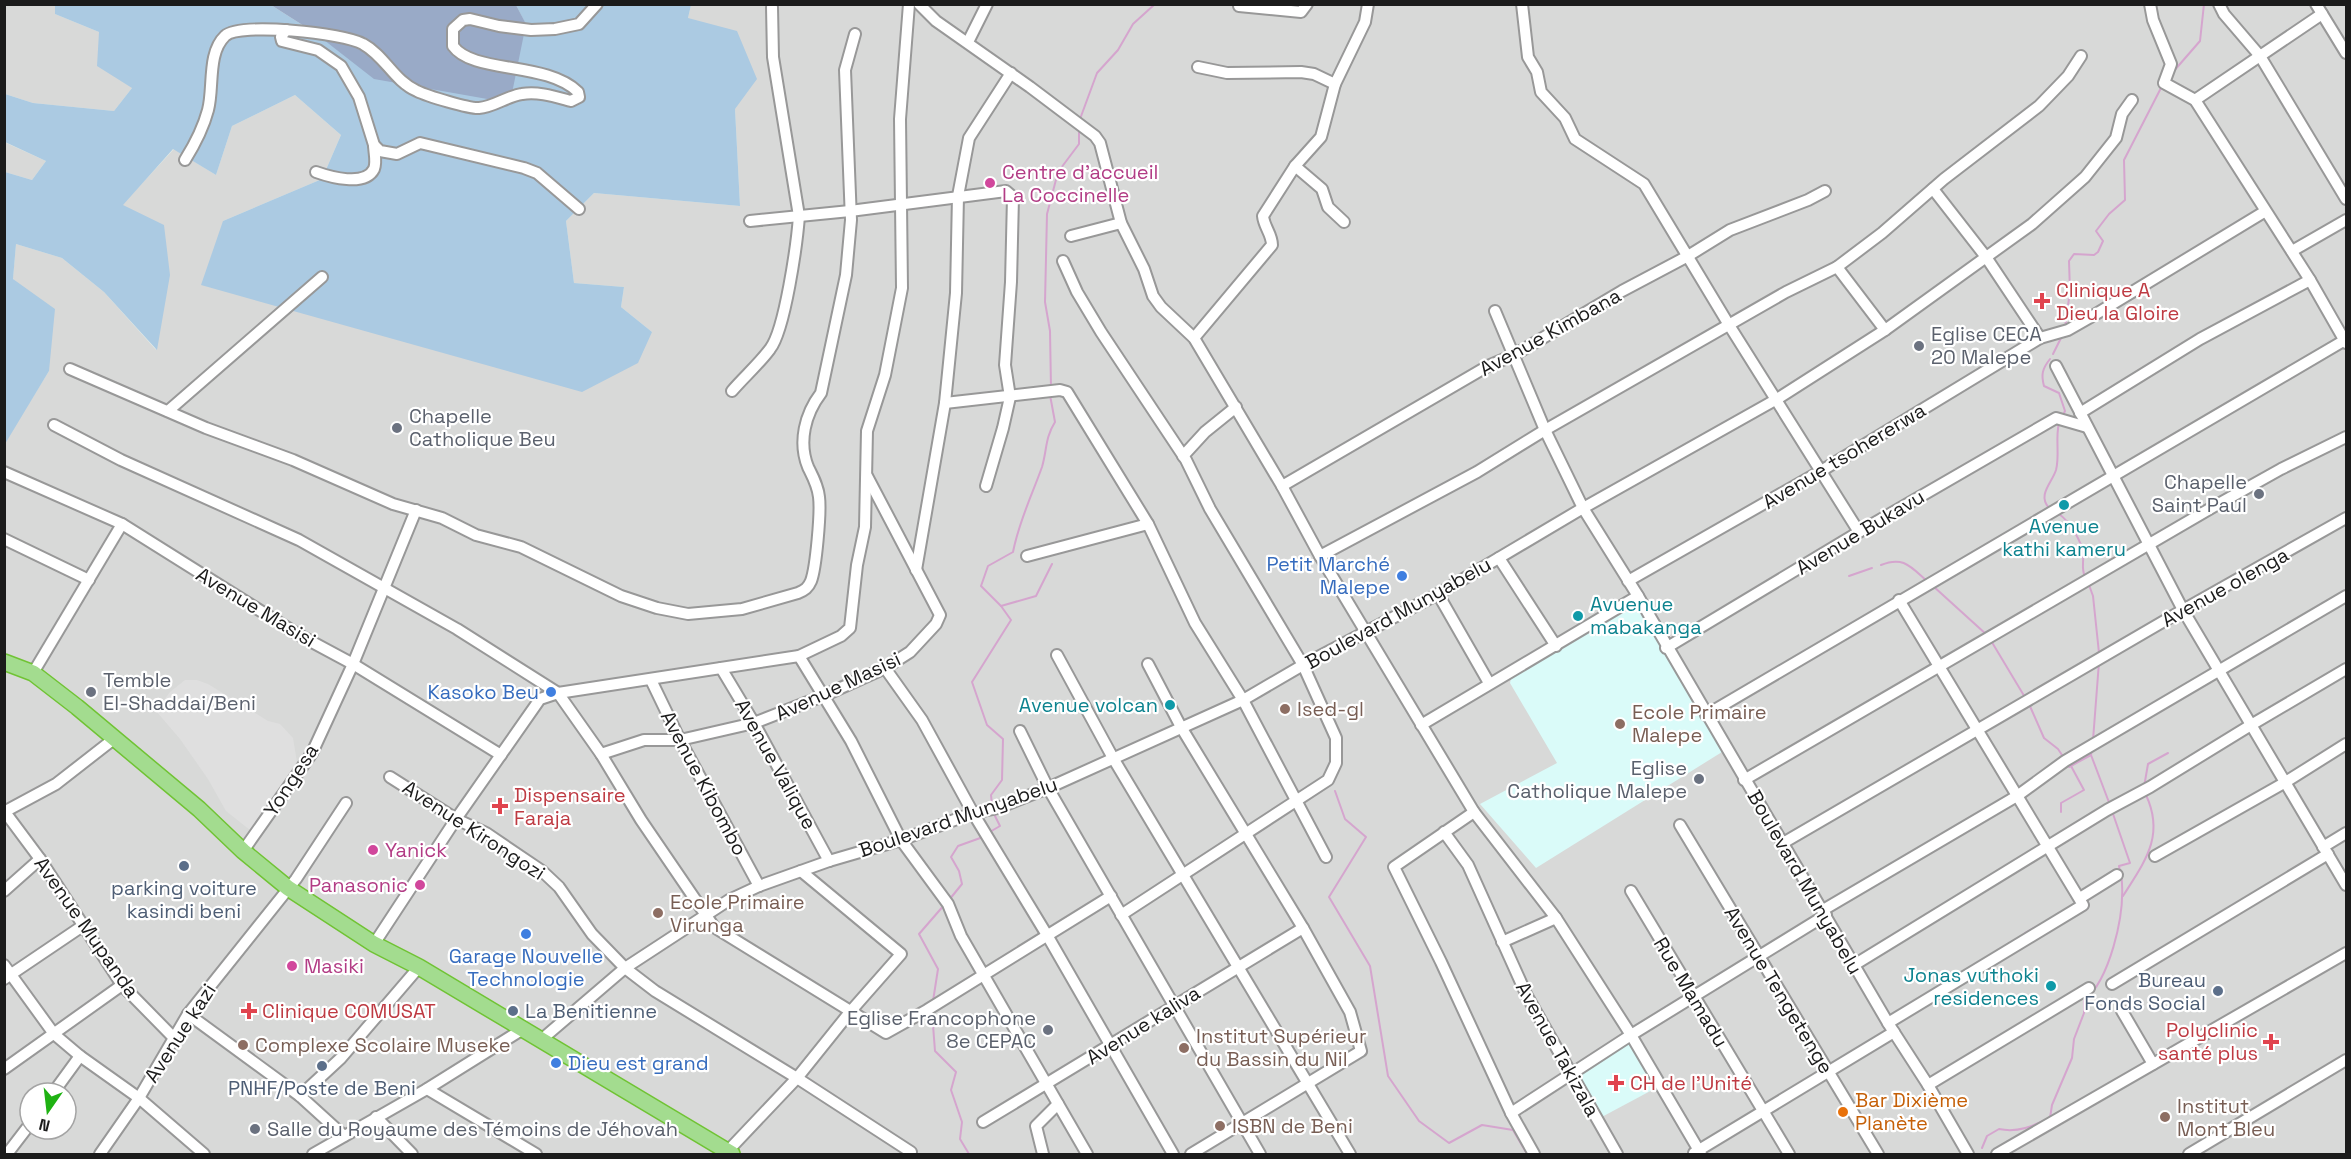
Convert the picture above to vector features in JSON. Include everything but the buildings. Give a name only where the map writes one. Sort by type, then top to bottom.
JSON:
[{"type":"highway","points":[[4,662],[33,673],[116,738],[288,888],[374,944],[419,967],[728,1154]]},
{"type":"street","points":[[185,160],[199,138],[209,108],[218,44],[226,34],[237,30],[286,30],[340,36],[362,43],[376,54],[400,81],[418,92],[477,108],[522,94],[553,96],[572,101],[579,97],[578,92],[552,77],[526,69],[483,63],[462,55],[453,46],[453,29],[463,21],[470,19],[531,30],[555,29],[579,24],[597,4]]},
{"type":"street","points":[[374,944],[456,819],[540,699],[558,693],[799,656],[841,636],[850,628],[865,527],[867,431],[885,375],[902,288],[900,119],[909,4]]},
{"type":"street","points":[[919,4],[936,21],[1011,73],[1095,136],[1100,143],[1121,223],[1144,269],[1156,302],[1194,338],[1282,486],[1320,556],[1474,812],[1556,918],[1631,1035],[1697,1153],[1828,1072],[1891,1027],[2083,905],[1899,600]]},
{"type":"street","points":[[968,42],[987,4]]},
{"type":"street","points":[[1239,6],[1301,12],[1307,4]]},
{"type":"street","points":[[1194,338],[1272,245],[1263,216],[1295,166],[1321,137],[1335,84],[1365,22],[1368,4]]},
{"type":"street","points":[[1522,4],[1528,57],[1537,72],[1541,92],[1565,118],[1575,139],[1644,184],[1859,532]]},
{"type":"street","points":[[1706,715],[1899,600],[2346,342],[2292,251],[2264,212],[2195,100],[2164,83],[2171,64],[2152,20],[2150,4]]},
{"type":"street","points":[[2219,4],[2260,56],[2346,199]]},
{"type":"street","points":[[732,391],[772,348],[779,327],[797,243],[799,216],[773,57],[772,7]]},
{"type":"street","points":[[2195,100],[2260,56],[2319,9],[2346,53]]},
{"type":"street","points":[[286,30],[281,37],[282,41],[318,50],[341,66],[359,97],[374,145],[374,170],[368,175],[346,179],[316,172]]},
{"type":"street","points":[[70,369],[206,428],[293,460],[393,504],[442,518],[476,535],[521,547],[621,596],[657,608],[688,614],[742,609],[785,598],[807,589],[812,578],[820,498],[818,487],[804,455],[803,440],[809,413],[821,393],[844,286],[850,212],[845,70],[855,34]]},
{"type":"street","points":[[1320,556],[1477,472],[1545,430],[1786,292],[1837,267],[1882,233],[1944,179],[2039,106],[2068,76],[2081,57]]},
{"type":"street","points":[[1198,67],[1227,73],[1301,72],[1314,74],[1335,84]]},
{"type":"street","points":[[916,570],[945,403],[956,293],[958,196],[969,138],[1011,73]]},
{"type":"street","points":[[1495,310],[1545,430],[1583,508],[1777,399],[1885,330],[2032,224],[2085,177],[2116,138],[2122,114],[2132,100]]},
{"type":"street","points":[[374,145],[381,152],[397,154],[420,143],[524,168],[537,173],[579,209]]},
{"type":"street","points":[[1295,166],[1322,189],[1328,207],[1344,222]]},
{"type":"street","points":[[1933,189],[1986,257],[2040,338]]},
{"type":"street","points":[[750,220],[850,212],[1006,191],[1013,197],[1011,282],[1005,365],[1010,397],[986,486]]},
{"type":"street","name":"Avenue Kimbana","points":[[1282,486],[1449,388],[1514,355],[1730,230],[1808,200],[1825,191]]},
{"type":"street","name":"Avenue tsohererwa","points":[[1628,581],[1821,471],[2040,338],[2064,331],[2264,212]]},
{"type":"street","points":[[2292,251],[2346,220]]},
{"type":"street","points":[[1071,236],[1121,223]]},
{"type":"street","points":[[1064,261],[1077,292],[1101,332],[1184,456],[1210,509],[1303,665],[1336,738],[1336,764],[1328,780],[1121,915]]},
{"type":"street","points":[[1837,267],[1885,330]]},
{"type":"street","points":[[168,411],[322,277]]},
{"type":"street","points":[[2080,413],[2200,339],[2310,280]]},
{"type":"street","points":[[2056,366],[2183,610],[2346,885]]},
{"type":"street","points":[[945,403],[1060,390],[1067,392],[1148,524],[1195,623],[1242,700],[1326,856]]},
{"type":"street","points":[[1184,456],[1205,432],[1236,407]]},
{"type":"street","name":"Avenue Bukavu","points":[[1666,648],[1859,532],[2059,419],[2087,427]]},
{"type":"street","points":[[54,425],[121,460],[299,540],[485,646],[558,693],[602,754],[641,820],[714,927],[886,1033],[1111,896]]},
{"type":"street","points":[[1744,780],[2085,580],[2281,469],[2346,437]]},
{"type":"street","name":"Avenue Masisi","points":[[4,472],[122,524],[299,635],[353,664],[501,755]]},
{"type":"street","name":"Avenue Masisi","points":[[602,754],[644,740],[680,740],[754,723],[823,696],[885,668],[910,652],[940,615],[866,476]]},
{"type":"street","name":"Boulevard Munyabelu","points":[[541,1040],[625,968],[729,900],[759,886],[829,861],[901,840],[1048,788],[1242,700],[1438,594],[1583,508],[1638,596],[1666,648],[1891,1027],[1928,1084],[1968,1155]]},
{"type":"street","name":"Yongesa","points":[[243,851],[312,753],[386,588],[416,510]]},
{"type":"street","name":"Avenue olenga","points":[[1783,843],[2183,610],[2346,518]]},
{"type":"street","points":[[33,673],[122,524]]},
{"type":"street","points":[[1027,556],[1148,524]]},
{"type":"street","points":[[4,539],[89,580]]},
{"type":"street","points":[[1499,558],[1556,646]]},
{"type":"street","points":[[1438,594],[1489,683]]},
{"type":"street","points":[[1421,724],[1638,596]]},
{"type":"street","points":[[1511,1113],[1824,913],[2017,796],[2086,749],[2346,596]]},
{"type":"street","points":[[1058,655],[1113,758],[1350,1155]]},
{"type":"street","points":[[799,656],[852,741],[901,840],[945,901],[983,975],[1087,1155]]},
{"type":"street","points":[[1148,664],[1181,727],[1303,928],[1350,1012],[1361,1051],[1191,1155]]},
{"type":"street","name":"Avenue Valique","points":[[721,668],[754,723],[829,861]]},
{"type":"street","points":[[885,668],[922,720],[973,813],[1047,935],[1173,1155]]},
{"type":"street","points":[[1854,965],[2111,808],[2146,790],[2346,669]]},
{"type":"street","name":"Avenue Kibombo","points":[[651,680],[680,740],[759,886]]},
{"type":"street","points":[[1020,731],[1048,788],[1260,1155]]},
{"type":"street","points":[[5,812],[56,784],[116,738]]},
{"type":"street","points":[[2155,856],[2284,783],[2346,744]]},
{"type":"street","name":"Avenue Kirongozi","points":[[390,777],[456,819],[486,833],[542,871],[559,887],[592,934],[625,968],[655,992],[797,1078],[911,1152],[909,1155]]},
{"type":"street","name":"Avenue kazi","points":[[100,1155],[139,1098],[188,1014],[296,879],[346,802]]},
{"type":"street","name":"Avenue Mupanda","points":[[5,812],[40,859],[122,985],[174,1038]]},
{"type":"street","points":[[1474,812],[1394,867],[1533,1155]]},
{"type":"street","name":"Avenue Tengetenge","points":[[1680,825],[1878,1155]]},
{"type":"street","name":"Avenue Takizala","points":[[1444,832],[1468,865],[1527,996],[1617,1155]]},
{"type":"street","points":[[2112,984],[2326,850],[2346,833]]},
{"type":"street","points":[[4,891],[40,859]]},
{"type":"street","points":[[728,1154],[797,1078],[850,1012],[901,954],[801,871]]},
{"type":"street","points":[[2080,898],[2116,875]]},
{"type":"street","name":"Rue Mamadu","points":[[1631,891],[1789,1155]]},
{"type":"street","points":[[1502,942],[1556,918]]},
{"type":"street","points":[[84,925],[7,973],[54,1034],[80,1056],[139,1098],[204,1155]]},
{"type":"street","name":"Avenue kaliva","points":[[983,1122],[1303,928]]},
{"type":"street","points":[[1997,1155],[2346,953]]},
{"type":"street","points":[[300,1096],[341,1058],[419,967]]},
{"type":"street","points":[[4,1069],[122,985]]},
{"type":"street","points":[[1928,1084],[2089,988]]},
{"type":"street","points":[[2122,1011],[2153,1064]]},
{"type":"street","points":[[188,1014],[300,1096],[344,1136]]},
{"type":"street","points":[[313,1155],[427,1089],[522,1029]]},
{"type":"street","points":[[62,1081],[80,1056]]},
{"type":"street","points":[[2189,1155],[2346,1060]]},
{"type":"street","points":[[427,1089],[536,1155]]},
{"type":"street","points":[[1043,1155],[1036,1126],[1058,1104]]},
{"type":"street","points":[[376,1117],[412,1155]]},
{"type":"street","points":[[7,1155],[18,1140]]},
{"type":"shaded area","points":[[5,4],[55,5],[55,14],[99,32],[132,88],[114,111],[33,103],[5,94]]},
{"type":"shaded area","points":[[55,5],[271,5],[315,33],[526,25],[516,5],[691,5],[688,18],[737,31],[757,79],[735,109],[740,206],[594,193],[566,221],[574,283],[624,287],[621,307],[652,332],[638,363],[582,392],[201,285],[223,221],[322,179],[341,135],[295,95],[232,126],[216,175],[173,149],[123,205],[164,225],[170,275],[157,350],[104,292],[62,258],[16,244],[13,279],[55,309],[49,371],[5,444],[5,172],[32,180],[46,161],[5,142],[5,94],[33,103],[114,111],[132,88],[97,66],[99,32],[55,14]]},
{"type":"shaded area","points":[[271,5],[516,5],[526,24],[510,103],[374,79],[315,33]]},
{"type":"shaded area","points":[[691,5],[2346,5],[2346,1154],[5,1154],[4,444],[49,371],[13,278],[16,244],[62,258],[104,292],[156,350],[122,205],[174,149],[216,175],[232,126],[295,95],[341,135],[322,179],[223,221],[652,332],[621,307],[624,287],[574,283],[566,221],[594,193],[740,206],[735,109],[688,18]]},
{"type":"shaded area","points":[[4,142],[46,161],[32,180],[5,172]]},
{"type":"shaded area","name":"Ecole Primaire Malepe","points":[[1635,600],[1722,752],[1536,868],[1480,804],[1557,763],[1510,683],[1514,667]]},
{"type":"shaded area","points":[[185,680],[197,680],[208,684],[268,721],[280,724],[293,738],[297,762],[291,789],[260,838],[226,811],[208,779],[180,739],[156,711],[170,692]]},
{"type":"shaded area","name":"CH de l'Unité","points":[[1629,1041],[1656,1088],[1598,1119],[1576,1077]]},
{"type":"waterway","points":[[1080,119],[1097,73],[1118,50],[1133,24],[1155,4]]},
{"type":"waterway","points":[[2173,72],[2200,41],[2204,4]]},
{"type":"waterway","points":[[2065,328],[2070,291],[2069,261],[2074,254],[2094,255],[2098,252],[2103,241],[2096,231],[2109,214],[2125,200],[2124,160],[2162,86]]},
{"type":"waterway","points":[[1051,388],[1050,331],[1045,302],[1047,214],[1058,172],[1079,144],[1079,130]]},
{"type":"waterway","points":[[2053,354],[2062,336]]},
{"type":"waterway","points":[[2050,359],[2042,375],[2043,382],[2044,386],[2059,393],[2065,411],[2063,415]]},
{"type":"waterway","points":[[992,805],[991,795],[1002,780],[1003,739],[987,725],[972,682],[1011,620],[981,586],[988,566],[1013,552],[1022,519],[1042,467],[1049,433],[1055,422],[1050,395]]},
{"type":"waterway","points":[[2049,508],[2044,498],[2056,470],[2059,423]]},
{"type":"waterway","points":[[2059,514],[2078,537],[2083,554],[2085,577]]},
{"type":"waterway","points":[[1881,565],[1901,562],[1911,567],[1927,581]]},
{"type":"waterway","points":[[1001,606],[1036,596],[1052,564]]},
{"type":"waterway","points":[[1849,576],[1872,568]]},
{"type":"waterway","points":[[2089,585],[2093,596],[2099,653]]},
{"type":"waterway","points":[[1933,586],[1987,635]]},
{"type":"waterway","points":[[1990,639],[2026,699]]},
{"type":"waterway","points":[[2093,740],[2099,662]]},
{"type":"waterway","points":[[2029,704],[2044,738],[2058,749],[2064,758]]},
{"type":"waterway","points":[[2092,749],[2091,755],[2110,805]]},
{"type":"waterway","points":[[2144,787],[2148,764],[2168,753]]},
{"type":"waterway","points":[[2066,763],[2069,767],[2091,755]]},
{"type":"waterway","points":[[2061,812],[2061,803],[2084,790],[2071,766]]},
{"type":"waterway","points":[[1335,791],[1345,819],[1366,837],[1329,897],[1370,966],[1388,1076],[1419,1121],[1449,1143],[1482,1125],[1513,1130],[1527,1154]]},
{"type":"waterway","points":[[2123,896],[2139,871],[2153,836],[2154,823],[2146,795]]},
{"type":"waterway","points":[[1982,1148],[1987,1136],[1999,1129],[2019,1129],[2050,1118],[2052,1105],[2072,1058],[2074,1039],[2084,1013],[2084,1001],[2101,978],[2118,930],[2122,898],[2119,866],[2130,863],[2112,811]]},
{"type":"waterway","points":[[988,833],[1000,826],[994,814]]},
{"type":"waterway","points":[[949,900],[962,884],[959,871],[951,857],[958,846],[983,837]]},
{"type":"waterway","points":[[933,1001],[938,969],[919,934],[945,904]]},
{"type":"waterway","points":[[2025,933],[2041,924]]},
{"type":"waterway","points":[[932,1012],[935,1051],[956,1072],[951,1090],[962,1122],[960,1139],[969,1154]]},
{"type":"place","name":"Centre d'accueil La Coccinelle","points":[[990,183]]},
{"type":"place","name":"Clinique A Dieu la Gloire","points":[[2042,301]]},
{"type":"place","name":"Eglise CECA 20 Malepe","points":[[1919,346]]},
{"type":"place","name":"Chapelle Catholique Beu","points":[[397,428]]},
{"type":"place","name":"Chapelle Saint Paul","points":[[2259,494]]},
{"type":"place","name":"Avenue kathi kameru","points":[[2064,505]]},
{"type":"place","name":"Petit Marché Malepe","points":[[1402,576]]},
{"type":"place","name":"Avuenue mabakanga","points":[[1578,616]]},
{"type":"place","name":"Temble El-Shaddai/Beni","points":[[91,692]]},
{"type":"place","name":"Kasoko Beu","points":[[551,692]]},
{"type":"place","name":"Avenue volcan","points":[[1170,705]]},
{"type":"place","name":"Ised-gl","points":[[1285,709]]},
{"type":"place","name":"Ecole Primaire Malepe","points":[[1620,724]]},
{"type":"place","name":"Eglise Catholique Malepe","points":[[1699,779]]},
{"type":"place","name":"Dispensaire Faraja","points":[[500,806]]},
{"type":"place","name":"Yanick","points":[[373,850]]},
{"type":"place","name":"parking voiture kasindi beni","points":[[184,866]]},
{"type":"place","name":"Panasonic","points":[[420,885]]},
{"type":"place","name":"Ecole Primaire Virunga","points":[[658,913]]},
{"type":"place","name":"Garage Nouvelle Technologie","points":[[526,934]]},
{"type":"place","name":"Masiki","points":[[292,966]]},
{"type":"place","name":"Jonas vuthoki residences","points":[[2051,986]]},
{"type":"place","name":"Bureau Fonds Social","points":[[2218,991]]},
{"type":"place","name":"Clinique COMUSAT","points":[[249,1011]]},
{"type":"place","name":"La Benitienne","points":[[513,1011]]},
{"type":"place","name":"Eglise Francophone 8e CEPAC","points":[[1048,1030]]},
{"type":"place","name":"Polyclinic santé plus","points":[[2271,1042]]},
{"type":"place","name":"Complexe Scolaire Museke","points":[[243,1045]]},
{"type":"place","name":"Institut Supérieur du Bassin du Nil","points":[[1184,1048]]},
{"type":"place","name":"Dieu est grand","points":[[556,1063]]},
{"type":"place","name":"PNHF/Poste de Beni","points":[[322,1066]]},
{"type":"place","name":"CH de l'Unité","points":[[1616,1083]]},
{"type":"place","name":"Bar Dixième Planète","points":[[1843,1112]]},
{"type":"place","name":"Institut Mont Bleu","points":[[2165,1117]]},
{"type":"place","name":"ISBN de Beni","points":[[1220,1126]]},
{"type":"place","name":"Salle du Royaume des Témoins de Jéhovah","points":[[255,1129]]}]
